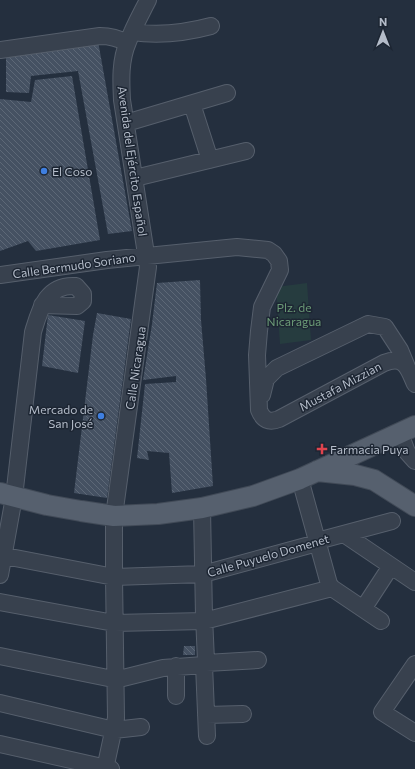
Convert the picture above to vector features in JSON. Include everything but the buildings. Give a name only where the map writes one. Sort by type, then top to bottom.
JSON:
[{"type":"main road","points":[[7,495],[81,512],[114,516],[158,514],[202,508],[253,496],[308,475],[407,430]]},
{"type":"main road","points":[[369,448],[367,460],[369,471],[374,480]]},
{"type":"main road","points":[[308,475],[355,475],[374,480],[415,506]]},
{"type":"street","name":"Avenida del Ejército Español","points":[[147,0],[130,38],[123,62],[121,81],[122,100],[147,256]]},
{"type":"street","points":[[0,50],[105,36],[130,38],[172,34],[211,26]]},
{"type":"street","points":[[126,124],[227,93]]},
{"type":"street","points":[[192,104],[210,160]]},
{"type":"street","points":[[135,178],[246,151]]},
{"type":"street","points":[[147,256],[237,247],[260,248],[268,250],[274,254],[279,261],[280,270],[262,307],[259,331],[259,410]]},
{"type":"street","name":"Calle Bermudo Soriano","points":[[0,275],[147,256]]},
{"type":"street","name":"Calle Nicaragua","points":[[107,769],[116,718],[114,516],[147,279],[147,256]]},
{"type":"street","points":[[0,575],[7,495],[33,332],[42,305]]},
{"type":"street","points":[[259,410],[266,379],[277,368],[368,324],[385,327],[400,350],[415,384]]},
{"type":"street","name":"Mustafa Mizzian","points":[[259,410],[261,416],[266,420],[273,422],[384,362],[392,359],[401,361],[407,367]]},
{"type":"street","points":[[407,430],[407,452],[415,461]]},
{"type":"street","points":[[308,475],[317,543],[327,578],[332,588],[380,621]]},
{"type":"street","points":[[202,508],[207,736]]},
{"type":"street","name":"Calle Puyuelo Domenet","points":[[2,555],[114,577],[203,574],[392,521]]},
{"type":"street","points":[[344,534],[415,582]]},
{"type":"street","points":[[363,609],[391,566]]},
{"type":"street","points":[[0,602],[114,623],[204,621],[332,588]]},
{"type":"street","points":[[0,656],[115,679],[176,666],[258,660]]},
{"type":"street","points":[[176,666],[176,696]]},
{"type":"street","points":[[413,671],[382,712],[415,733]]},
{"type":"street","points":[[0,703],[114,730],[141,727]]},
{"type":"street","points":[[206,715],[243,714]]},
{"type":"street","points":[[0,744],[107,769]]},
{"type":"green space","name":"Plz. de Nicaragua","points":[[307,283],[311,340],[280,344],[276,287]]},
{"type":"place","name":"El Coso","points":[[44,171]]},
{"type":"place","name":"Mercado de San José","points":[[101,416]]},
{"type":"place","name":"Farmacia Puya","points":[[322,449]]}]
